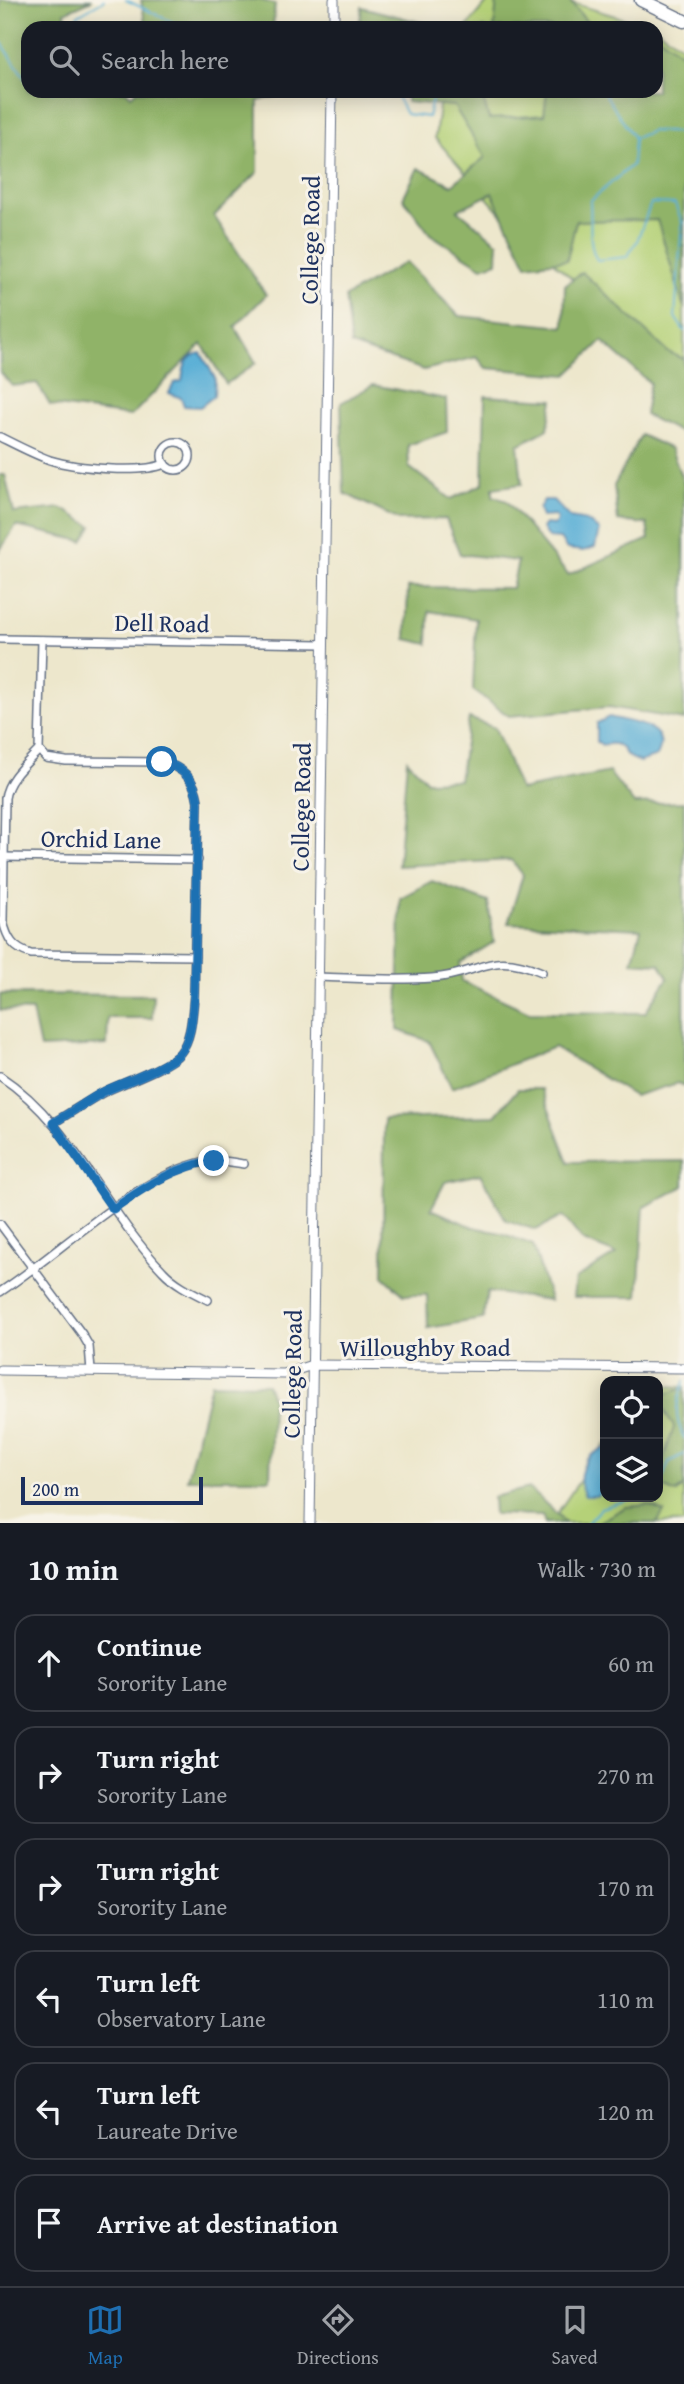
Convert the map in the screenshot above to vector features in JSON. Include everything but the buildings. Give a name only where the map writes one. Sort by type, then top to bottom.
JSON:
[{"type":"highway","points":[[641,0],[684,22]]},
{"type":"street","points":[[334,0],[334,21]]},
{"type":"street","name":"College Road","points":[[310,1523],[332,98]]},
{"type":"street","points":[[0,437],[51,460],[68,464],[94,468],[158,467],[165,464]]},
{"type":"street","name":"Dell Road","points":[[0,639],[322,645]]},
{"type":"street","points":[[42,640],[39,750],[6,788],[1,922],[7,938],[20,951],[31,954],[195,956]]},
{"type":"street","points":[[39,750],[46,758],[55,760],[162,762],[173,765],[184,772],[197,791],[198,801],[195,956],[191,1024],[186,1042],[179,1054],[168,1063],[100,1094],[53,1123]]},
{"type":"street","name":"Orchid Lane","points":[[4,857],[198,860]]},
{"type":"street","points":[[318,977],[432,978],[458,974],[494,962],[509,961],[542,972]]},
{"type":"street","points":[[0,1076],[29,1097],[53,1123],[113,1209],[163,1271],[176,1282],[208,1300]]},
{"type":"street","points":[[0,1292],[139,1191],[176,1171],[202,1162],[244,1164]]},
{"type":"street","points":[[0,1224],[89,1346],[91,1371]]},
{"type":"street","name":"Willoughby Road","points":[[0,1370],[284,1374],[312,1365],[684,1368]]},
{"type":"green space","points":[[0,0],[92,0],[65,12],[66,21],[21,21],[21,98],[269,98],[258,101],[258,172],[214,216],[266,295],[235,327],[256,363],[226,384],[202,344],[131,416],[50,405],[37,383],[12,386],[0,372]]},
{"type":"green space","points":[[141,0],[260,0],[275,4],[274,21],[145,21]]},
{"type":"green space","points":[[489,0],[562,0],[632,21],[472,21]]},
{"type":"green space","points":[[497,0],[569,0],[586,21],[495,21]]},
{"type":"green space","points":[[362,7],[415,21],[360,21]]},
{"type":"green space","points":[[663,33],[684,48],[684,376],[511,225],[435,138],[440,98],[663,98]]},
{"type":"green space","points":[[663,39],[684,55],[684,308],[657,220],[576,221],[567,260],[527,265],[492,193],[458,210],[498,243],[497,262],[482,267],[430,234],[403,198],[418,168],[452,185],[485,157],[454,106],[407,102],[406,98],[483,98],[489,119],[544,115],[546,98],[663,98]]},
{"type":"green space","points":[[406,262],[459,316],[564,327],[565,285],[582,272],[668,352],[684,359],[684,430],[679,432],[645,415],[650,383],[602,341],[567,375],[486,368],[477,357],[424,370],[351,345],[345,297]]},
{"type":"green space","points":[[373,385],[446,399],[447,432],[408,445],[409,467],[451,499],[483,484],[485,396],[553,400],[548,429],[518,445],[522,484],[493,488],[493,496],[507,501],[568,575],[649,539],[647,524],[618,521],[614,486],[641,435],[671,449],[684,484],[684,720],[609,707],[509,716],[473,690],[476,619],[429,611],[428,644],[406,639],[408,587],[512,588],[518,561],[460,554],[446,519],[399,520],[344,493],[341,403]]},
{"type":"green space","points":[[0,475],[5,475],[14,513],[61,508],[92,526],[83,541],[16,526],[0,550]]},
{"type":"green space","points":[[469,718],[495,728],[520,790],[609,772],[634,804],[684,802],[684,1086],[678,1083],[634,1096],[554,1047],[452,1088],[429,1041],[398,1030],[400,898],[432,881],[488,902],[494,942],[460,963],[462,981],[529,1012],[645,1013],[668,978],[660,964],[632,962],[641,929],[508,923],[523,875],[511,860],[398,866],[407,760],[427,781],[459,780]]},
{"type":"green space","points":[[0,994],[153,995],[152,1018],[108,1018],[107,1045],[40,1048],[32,1011],[0,1010]]},
{"type":"green space","points":[[518,1089],[541,1089],[569,1162],[684,1161],[684,1186],[644,1207],[638,1297],[573,1297],[575,1279],[616,1254],[583,1241],[563,1216],[536,1230],[506,1220],[480,1174],[445,1182],[431,1209],[473,1227],[501,1233],[533,1245],[550,1300],[487,1292],[483,1319],[428,1328],[427,1295],[404,1295],[383,1276],[384,1119],[495,1116]]},
{"type":"green space","points":[[211,1383],[267,1384],[272,1398],[270,1479],[187,1479]]},
{"type":"green space","points":[[663,1386],[684,1387],[684,1523],[555,1523],[558,1512],[600,1451],[600,1502],[663,1502]]},
{"type":"green space","points":[[684,1388],[684,1486],[676,1493],[663,1487],[663,1460],[674,1427],[663,1409],[663,1394]]},
{"type":"green space","points":[[529,1488],[565,1523],[545,1523],[542,1515],[494,1514],[493,1497]]},
{"type":"green space","points":[[648,1505],[664,1512],[657,1523],[597,1523],[626,1507]]},
{"type":"water","points":[[201,353],[215,378],[214,396],[200,407],[184,406],[181,398],[169,393],[174,383],[182,381],[184,367],[189,359]]},
{"type":"water","points":[[544,500],[553,500],[570,518],[587,521],[599,530],[595,547],[583,551],[567,549],[560,539],[548,538],[542,528],[545,524],[555,525],[557,519],[555,516],[542,517],[539,509]]},
{"type":"water","points":[[609,717],[654,731],[659,737],[660,745],[657,756],[640,762],[627,756],[617,744],[602,745],[597,742],[597,723]]},
{"type":"water","points":[[600,1450],[600,1493],[585,1496],[581,1481],[583,1467]]},
{"type":"waterway","points":[[77,21],[78,15],[104,0]]},
{"type":"waterway","points":[[126,0],[170,21]]},
{"type":"waterway","points":[[0,40],[21,72]]},
{"type":"waterway","points":[[398,98],[406,114],[428,117],[432,98]]},
{"type":"waterway","points":[[608,98],[634,138],[632,165],[590,201],[594,253],[597,260],[627,257],[637,241],[651,203],[675,204],[682,222],[675,317],[684,331]]},
{"type":"waterway","points":[[634,138],[652,131],[684,133]]},
{"type":"waterway","points":[[684,1381],[677,1409],[684,1438]]},
{"type":"waterway","points":[[663,1477],[669,1462],[684,1454]]},
{"type":"waterway","points":[[587,1523],[601,1508],[621,1502]]},
{"type":"route","points":[[162,762],[184,772],[197,791],[198,801],[194,996],[186,1042],[179,1054],[168,1063],[100,1094],[53,1123],[113,1209],[176,1171],[214,1161]]}]
